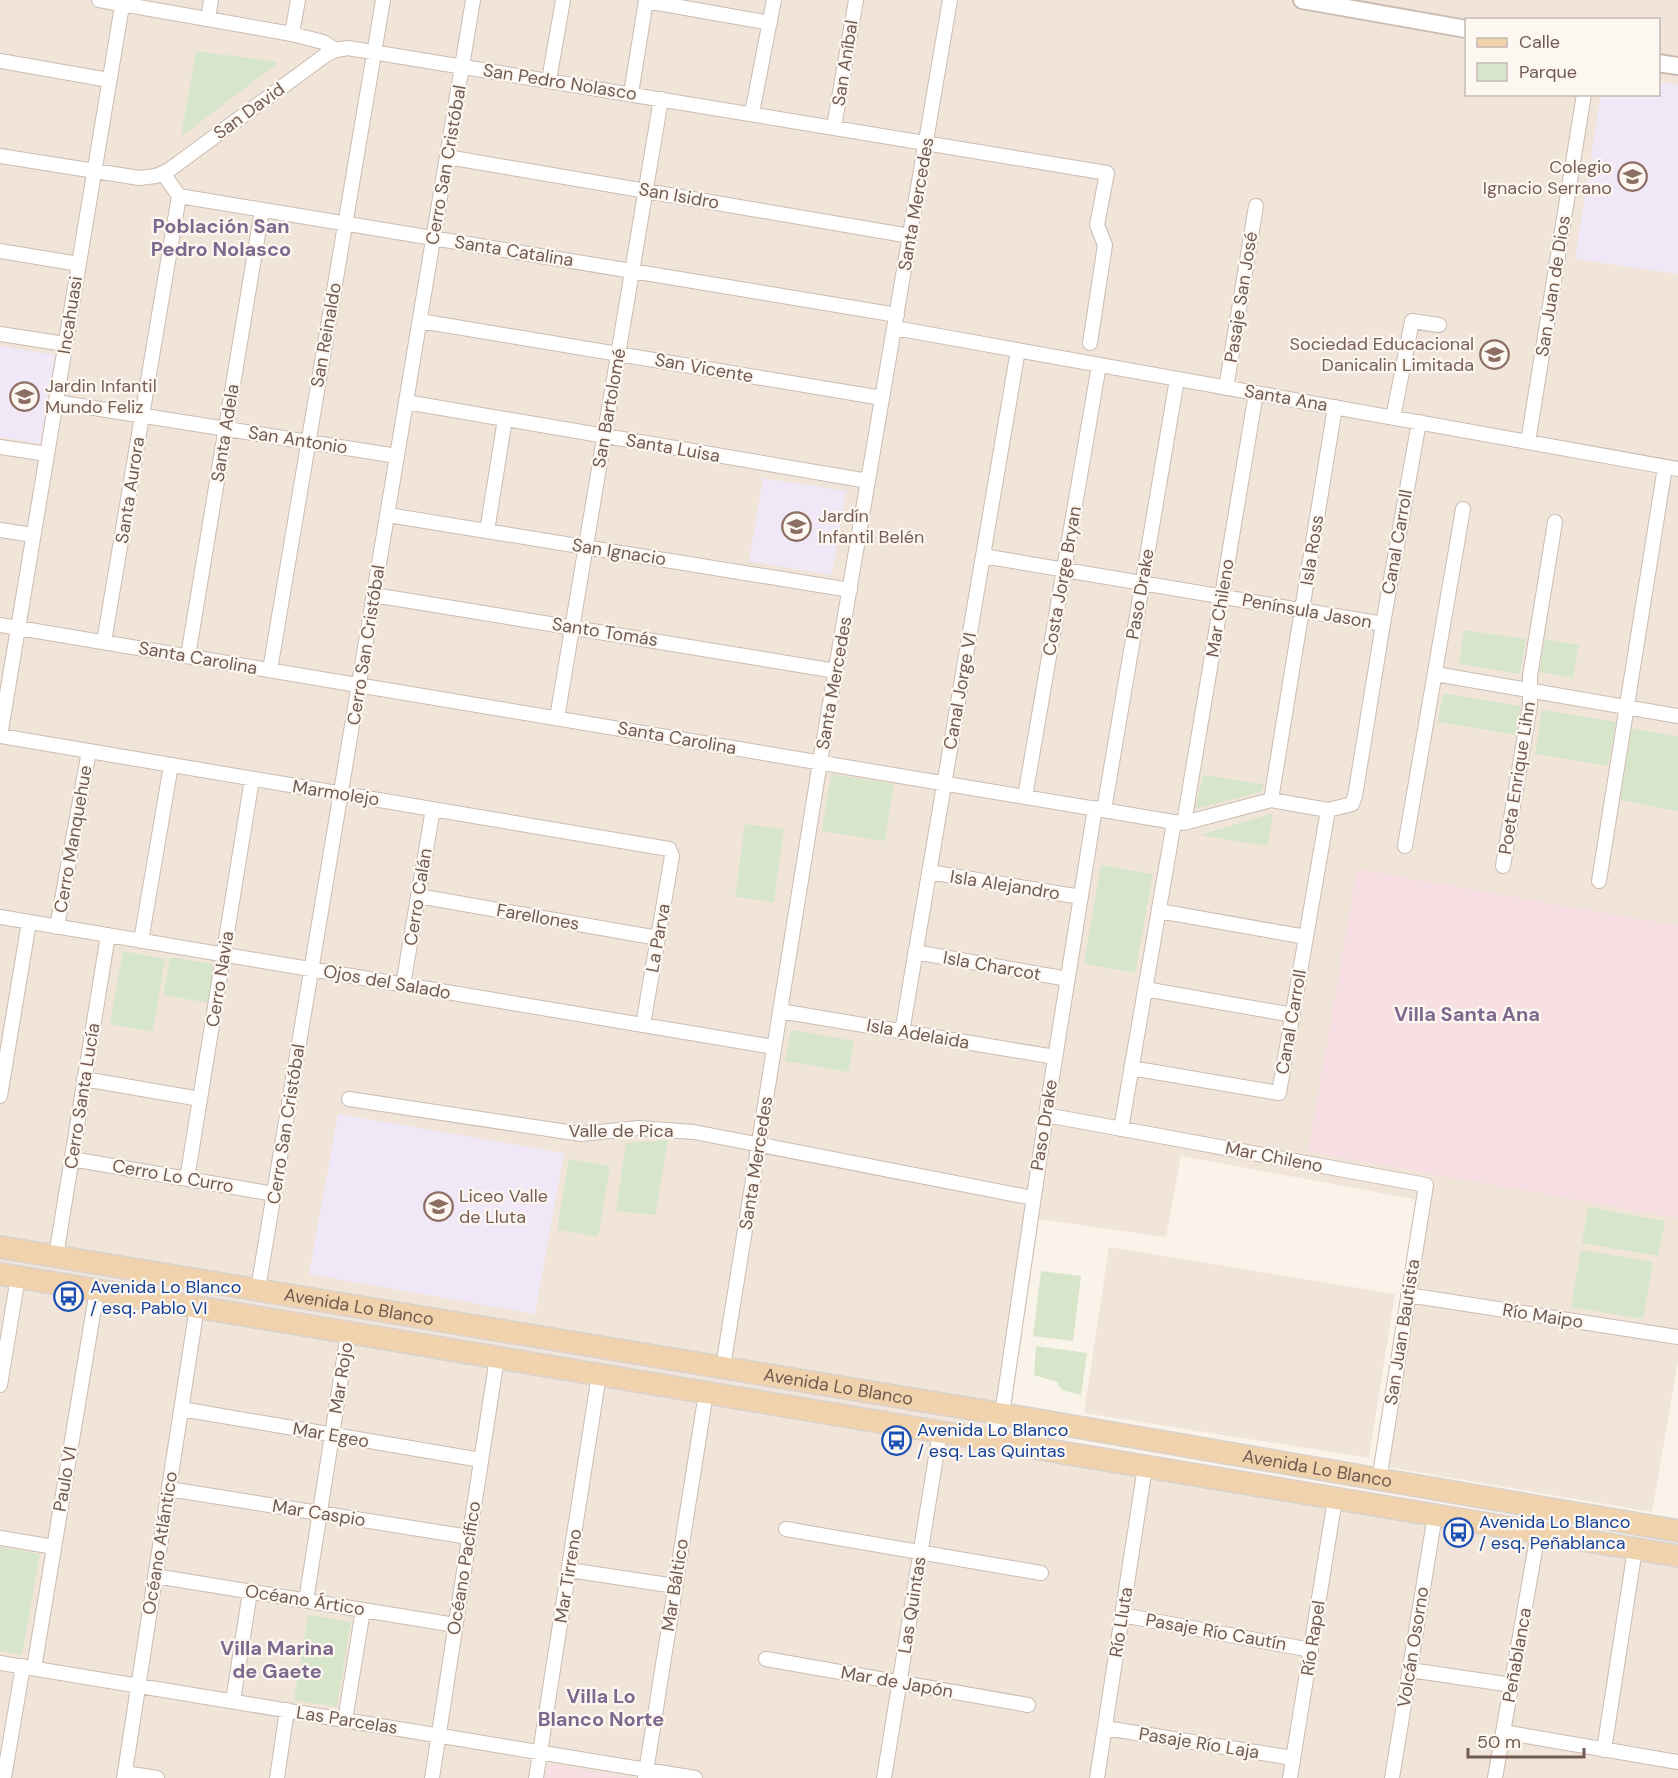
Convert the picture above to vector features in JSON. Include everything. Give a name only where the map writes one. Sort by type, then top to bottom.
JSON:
[{"type":"main road","name":"Avenida Lo Blanco","points":[[0,1247],[1002,1414],[1678,1531]]},
{"type":"main road","name":"Avenida Lo Blanco","points":[[9,1276],[1678,1556]]},
{"type":"main road","points":[[455,1351],[460,1323]]},
{"type":"street","name":"San Pedro Nolasco","points":[[99,0],[122,2],[292,34],[323,42],[336,50],[348,48],[462,66],[1107,173],[1097,225],[1105,245],[1090,343]]},
{"type":"street","points":[[208,19],[211,0]]},
{"type":"street","points":[[292,34],[298,0]]},
{"type":"street","name":"San Reinaldo","points":[[270,670],[383,0]]},
{"type":"street","name":"Cerro San Cristóbal","points":[[258,1289],[473,0]]},
{"type":"street","points":[[549,80],[563,0]]},
{"type":"street","points":[[752,113],[774,0]]},
{"type":"street","name":"San Aníbal","points":[[834,127],[856,0]]},
{"type":"street","name":"Santa Mercedes","points":[[723,1367],[820,762],[950,0]]},
{"type":"street","points":[[1302,0],[1465,29]]},
{"type":"street","points":[[631,93],[646,1],[770,23]]},
{"type":"street","name":"Incahuasi","points":[[0,736],[122,2]]},
{"type":"street","name":"San David","points":[[163,173],[336,50]]},
{"type":"street","points":[[0,61],[109,80]]},
{"type":"street","points":[[1660,63],[1678,66]]},
{"type":"street","name":"San Juan de Dios","points":[[1528,442],[1584,96]]},
{"type":"street","name":"San Bartolomé","points":[[557,718],[662,99]]},
{"type":"street","points":[[0,156],[139,178],[163,173],[178,196]]},
{"type":"street","name":"San Isidro","points":[[447,157],[910,236]]},
{"type":"street","name":"Santa Catalina","points":[[178,196],[632,271],[896,322]]},
{"type":"street","name":"Santa Aurora","points":[[104,642],[178,196]]},
{"type":"street","name":"Pasaje San José","points":[[1226,387],[1256,206]]},
{"type":"street","name":"Santa Adela","points":[[188,656],[262,210]]},
{"type":"street","points":[[0,251],[79,264]]},
{"type":"street","name":"San Vicente","points":[[420,321],[882,398]]},
{"type":"street","points":[[1393,418],[1412,321],[1439,325]]},
{"type":"street","name":"Santa Ana","points":[[896,322],[1018,350],[1672,468]]},
{"type":"street","points":[[0,334],[65,344]]},
{"type":"street","name":"Canal Jorge VI","points":[[902,1032],[1018,350]]},
{"type":"street","name":"Costa Jorge Bryan","points":[[1024,797],[1099,365]]},
{"type":"street","name":"Paso Drake","points":[[996,1442],[1081,897],[1100,809],[1142,583],[1177,379]]},
{"type":"street","name":"Mar Chileno","points":[[1121,1129],[1159,911],[1179,822],[1222,596],[1256,393]]},
{"type":"street","name":"San Antonio","points":[[56,402],[397,456]]},
{"type":"street","name":"Santa Luisa","points":[[406,402],[868,481]]},
{"type":"street","name":"Isla Ross","points":[[1271,800],[1335,407]]},
{"type":"street","points":[[487,531],[505,419]]},
{"type":"street","name":"Canal Carroll","points":[[1352,804],[1419,422]]},
{"type":"street","points":[[0,447],[47,454]]},
{"type":"street","points":[[1599,881],[1626,707],[1672,468]]},
{"type":"street","points":[[1405,846],[1463,510]]},
{"type":"street","name":"San Ignacio","points":[[388,515],[850,590]]},
{"type":"street","name":"Poeta Enrique Lihn","points":[[1503,866],[1530,705],[1530,676],[1555,522]]},
{"type":"street","points":[[0,530],[33,535]]},
{"type":"street","name":"Península Jason","points":[[983,556],[1383,624]]},
{"type":"street","name":"Santo Tomás","points":[[374,595],[836,670]]},
{"type":"street","name":"Santa Carolina","points":[[0,625],[1179,822],[1271,800],[1328,810],[1352,804]]},
{"type":"street","points":[[1435,674],[1678,716]]},
{"type":"street","name":"Marmolejo","points":[[0,736],[660,847],[671,851]]},
{"type":"street","name":"Cerro Manquehue","points":[[57,927],[88,751]]},
{"type":"street","points":[[141,941],[171,765]]},
{"type":"street","name":"Cerro Navia","points":[[188,1179],[252,779]]},
{"type":"street","name":"Cerro Calán","points":[[404,985],[433,809]]},
{"type":"street","name":"Canal Carroll","points":[[1131,1068],[1279,1093],[1328,810]]},
{"type":"street","name":"La Parva","points":[[643,1025],[671,851]]},
{"type":"street","name":"Isla Alejandro","points":[[929,872],[1081,897]]},
{"type":"street","name":"Farellones","points":[[418,896],[658,938]]},
{"type":"street","points":[[1159,911],[1306,937]]},
{"type":"street","name":"Ojos del Salado","points":[[0,917],[774,1047]]},
{"type":"street","name":"Cerro Manquehue","points":[[0,1096],[29,922]]},
{"type":"street","name":"Cerro Santa Lucía","points":[[56,1256],[108,935]]},
{"type":"street","name":"Isla Charcot","points":[[915,952],[1068,979]]},
{"type":"street","points":[[1145,989],[1293,1015]]},
{"type":"street","name":"Isla Adelaida","points":[[780,1011],[1055,1057]]},
{"type":"street","points":[[84,1079],[200,1099]]},
{"type":"street","name":"Valle de Pica","points":[[349,1099],[581,1134],[648,1128],[694,1132],[1034,1198]]},
{"type":"street","name":"Mar Chileno","points":[[1046,1114],[1426,1185]]},
{"type":"street","name":"Cerro Lo Curro","points":[[72,1159],[274,1194]]},
{"type":"street","name":"San Juan Bautista","points":[[1379,1480],[1426,1185]]},
{"type":"street","points":[[0,1385],[9,1276]]},
{"type":"street","name":"Paulo VI","points":[[4,1778],[4,1751],[28,1667],[54,1547],[97,1290]]},
{"type":"street","name":"Río Maipo","points":[[1408,1295],[1678,1337]]},
{"type":"street","name":"Océano Atlántico","points":[[124,1776],[197,1307]]},
{"type":"street","name":"Mar Rojo","points":[[306,1601],[348,1333]]},
{"type":"street","name":"Océano Pacífico","points":[[432,1778],[497,1358]]},
{"type":"street","name":"Mar Tirreno","points":[[536,1778],[599,1375]]},
{"type":"street","name":"Mar Báltico","points":[[645,1774],[706,1393]]},
{"type":"street","name":"Mar Egeo","points":[[181,1409],[481,1460]]},
{"type":"street","name":"Las Quintas","points":[[884,1778],[940,1432]]},
{"type":"street","name":"Río Lluta","points":[[1097,1778],[1145,1467]]},
{"type":"street","name":"Mar Caspio","points":[[169,1489],[469,1537]]},
{"type":"street","name":"Río Rapel","points":[[1290,1778],[1335,1498]]},
{"type":"street","name":"Volcán Osorno","points":[[1392,1778],[1435,1515]]},
{"type":"street","points":[[786,1529],[1041,1573]]},
{"type":"street","name":"Peñablanca","points":[[1495,1778],[1538,1533]]},
{"type":"street","points":[[0,1538],[54,1547]]},
{"type":"street","points":[[1604,1750],[1635,1549]]},
{"type":"street","points":[[569,1570],[675,1586]]},
{"type":"street","name":"Océano Ártico","points":[[155,1576],[456,1624]]},
{"type":"street","points":[[233,1701],[250,1592]]},
{"type":"street","points":[[345,1720],[363,1610]]},
{"type":"street","name":"Pasaje Río Cautín","points":[[1122,1615],[1311,1650]]},
{"type":"street","name":"Mar de Japón","points":[[766,1659],[1028,1705]]},
{"type":"street","name":"Las Parcelas","points":[[0,1663],[540,1752],[645,1774],[695,1778]]},
{"type":"street","points":[[1410,1670],[1512,1685]]},
{"type":"street","points":[[277,1778],[287,1710]]},
{"type":"street","name":"Pasaje Río Laja","points":[[1105,1728],[1293,1758]]},
{"type":"street","points":[[1503,1732],[1678,1762]]},
{"type":"street","points":[[124,1776],[157,1778]]},
{"type":"shaded area","points":[[0,0],[1678,0],[1678,1361],[1652,1512],[1387,1467],[1431,1202],[1181,1156],[1166,1237],[1039,1219],[1007,1437],[1678,1564],[1678,1778],[0,1778]]},
{"type":"shaded area","name":"Colegio Ignacio Serrano","points":[[1660,81],[1678,85],[1678,274],[1575,259],[1601,96],[1660,96]]},
{"type":"shaded area","name":"Jardin Infantil Mundo Feliz","points":[[0,346],[55,355],[40,444],[0,437]]},
{"type":"shaded area","name":"Jardín Infantil Belén","points":[[763,478],[846,491],[832,575],[749,561]]},
{"type":"shaded area","points":[[1357,869],[1678,926],[1678,1218],[1308,1152]]},
{"type":"shaded area","name":"Liceo Valle de Lluta","points":[[338,1114],[564,1153],[535,1314],[309,1274]]},
{"type":"shaded area","points":[[1109,1247],[1395,1294],[1369,1458],[1084,1413]]},
{"type":"shaded area","points":[[552,1764],[630,1778],[545,1778],[546,1771]]},
{"type":"green space","points":[[196,51],[279,62],[181,137]]},
{"type":"green space","points":[[1464,630],[1526,639],[1520,674],[1459,664]]},
{"type":"green space","points":[[1545,639],[1579,645],[1573,678],[1539,672]]},
{"type":"green space","points":[[1443,693],[1521,706],[1516,735],[1438,722]]},
{"type":"green space","points":[[1542,710],[1616,722],[1608,766],[1535,754]]},
{"type":"green space","points":[[1632,728],[1678,737],[1678,811],[1620,800]]},
{"type":"green space","points":[[831,774],[894,784],[885,841],[822,831]]},
{"type":"green space","points":[[1203,775],[1264,784],[1261,792],[1195,809]]},
{"type":"green space","points":[[1273,813],[1268,846],[1200,835]]},
{"type":"green space","points":[[745,824],[784,829],[774,902],[735,897]]},
{"type":"green space","points":[[1101,865],[1153,874],[1135,973],[1084,964]]},
{"type":"green space","points":[[123,951],[165,959],[153,1032],[110,1024]]},
{"type":"green space","points":[[170,957],[215,964],[209,1003],[163,995]]},
{"type":"green space","points":[[791,1030],[854,1041],[848,1072],[785,1061]]},
{"type":"green space","points":[[668,1140],[655,1215],[616,1211],[626,1143]]},
{"type":"green space","points":[[569,1159],[610,1166],[598,1237],[557,1230]]},
{"type":"green space","points":[[1588,1207],[1665,1221],[1658,1256],[1582,1243]]},
{"type":"green space","points":[[1581,1250],[1653,1262],[1643,1319],[1571,1307]]},
{"type":"green space","points":[[1041,1271],[1081,1276],[1073,1341],[1033,1336]]},
{"type":"green space","points":[[1036,1346],[1087,1353],[1081,1395],[1062,1390],[1057,1382],[1034,1375]]},
{"type":"green space","points":[[0,1547],[40,1554],[22,1655],[0,1651]]},
{"type":"green space","points":[[308,1615],[351,1622],[337,1707],[294,1700]]},
{"type":"place","name":"Colegio Ignacio Serrano","points":[[1633,177]]},
{"type":"place","name":"Sociedad Educacional Danicalin Limitada","points":[[1495,354]]},
{"type":"place","name":"Jardin Infantil Mundo Feliz","points":[[24,396]]},
{"type":"place","name":"Jardín Infantil Belén","points":[[797,526]]},
{"type":"place","name":"Liceo Valle de Lluta","points":[[438,1206]]},
{"type":"place","name":"Avenida Lo Blanco / esq. Pablo VI","points":[[69,1297]]},
{"type":"place","name":"Avenida Lo Blanco / esq. Las Quintas","points":[[896,1440]]},
{"type":"place","name":"Avenida Lo Blanco / esq. Peñablanca","points":[[1458,1532]]},
{"type":"district","name":"Población San Pedro Nolasco","points":[[221,238]]},
{"type":"district","name":"Villa Santa Ana","points":[[1467,1014]]},
{"type":"district","name":"Villa Marina de Gaete","points":[[277,1660]]},
{"type":"district","name":"Villa Lo Blanco Norte","points":[[601,1708]]}]
